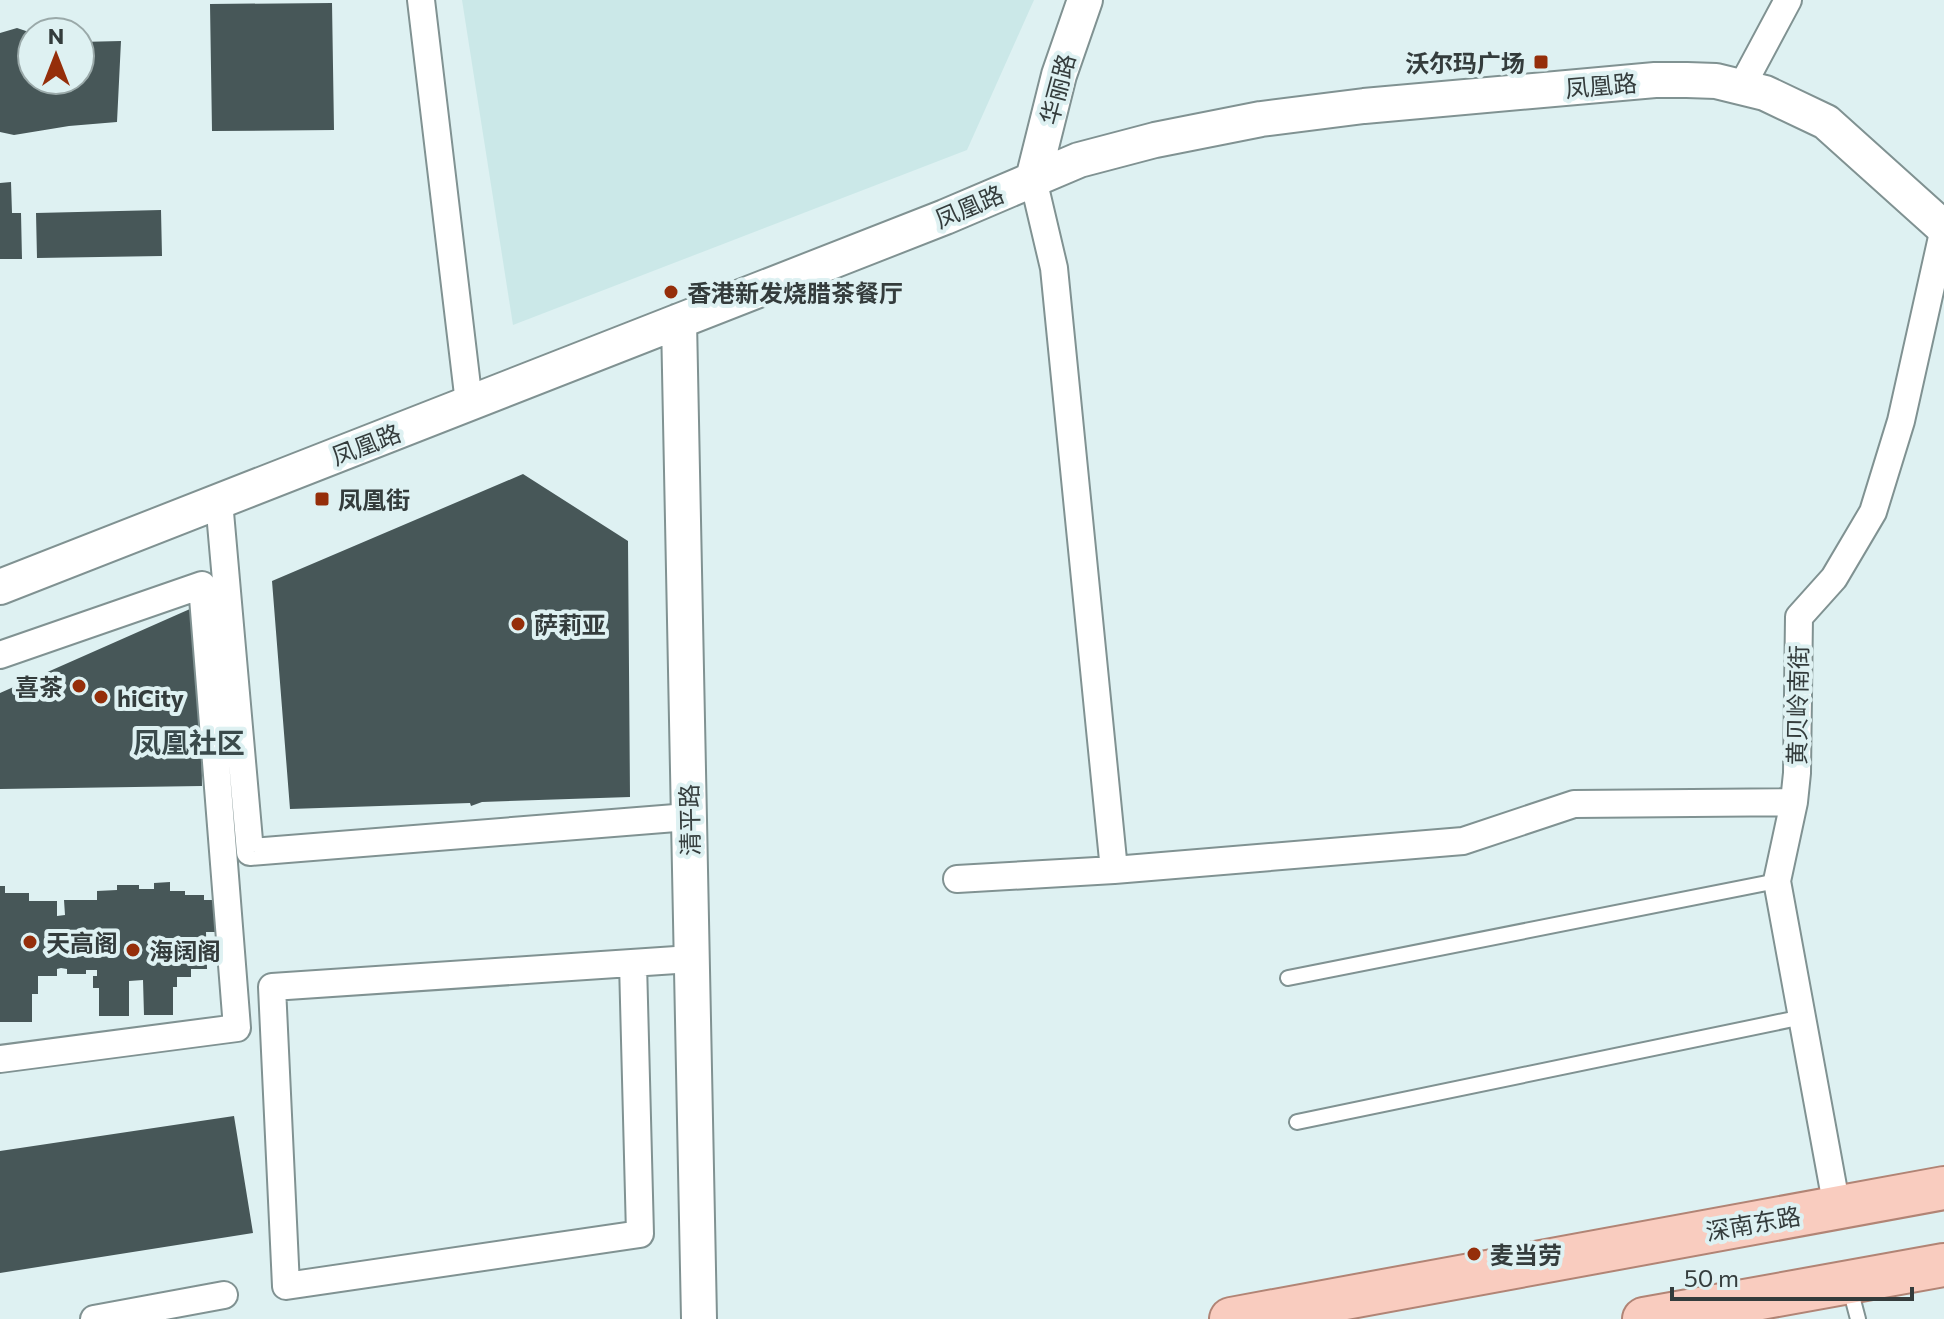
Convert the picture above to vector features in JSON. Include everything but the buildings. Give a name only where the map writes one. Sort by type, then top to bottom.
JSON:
[{"type":"main road","name":"深南东路","points":[[1231,1319],[1944,1188]]},
{"type":"main road","points":[[1644,1319],[1852,1306],[1944,1265]]},
{"type":"street","points":[[421,0],[469,403]]},
{"type":"street","name":"华丽路","points":[[1033,179],[1059,75],[1085,0]]},
{"type":"street","points":[[1742,86],[1788,0]]},
{"type":"street","name":"凤凰路","points":[[0,587],[945,217],[1033,179],[1108,152],[1261,119],[1364,106],[1655,80],[1716,81],[1787,101],[1826,122],[1944,228]]},
{"type":"street","points":[[1033,179],[1054,268],[1114,870]]},
{"type":"street","name":"黄贝岭南街","points":[[1837,1208],[1777,881],[1794,802],[1799,617],[1834,578],[1873,512],[1901,421],[1944,228]]},
{"type":"street","name":"清平路","points":[[679,321],[699,1319]]},
{"type":"street","points":[[219,501],[250,852],[688,817]]},
{"type":"street","points":[[0,655],[202,585],[237,1028],[0,1059]]},
{"type":"street","points":[[957,879],[1114,870],[1463,841],[1574,804],[1794,802]]},
{"type":"street","points":[[633,963],[640,1234],[286,1286],[272,987],[691,959]]},
{"type":"street","points":[[94,1319],[224,1295]]},
{"type":"lane","points":[[1288,978],[1777,881]]},
{"type":"lane","points":[[1297,1122],[1803,1017]]},
{"type":"shaded area","points":[[462,0],[1034,0],[967,150],[513,325]]},
{"type":"place","name":"沃尔玛广场","points":[[1541,62]]},
{"type":"place","name":"香港新发烧腊茶餐厅","points":[[671,292]]},
{"type":"place","name":"凤凰街","points":[[322,499]]},
{"type":"place","name":"萨莉亚","points":[[518,624]]},
{"type":"place","name":"喜茶","points":[[79,686]]},
{"type":"place","name":"hiCity","points":[[101,697]]},
{"type":"place","name":"天高阁","points":[[30,942]]},
{"type":"place","name":"海阔阁","points":[[133,950]]},
{"type":"place","name":"麦当劳","points":[[1474,1254]]},
{"type":"district","name":"凤凰社区","points":[[189,742]]}]
